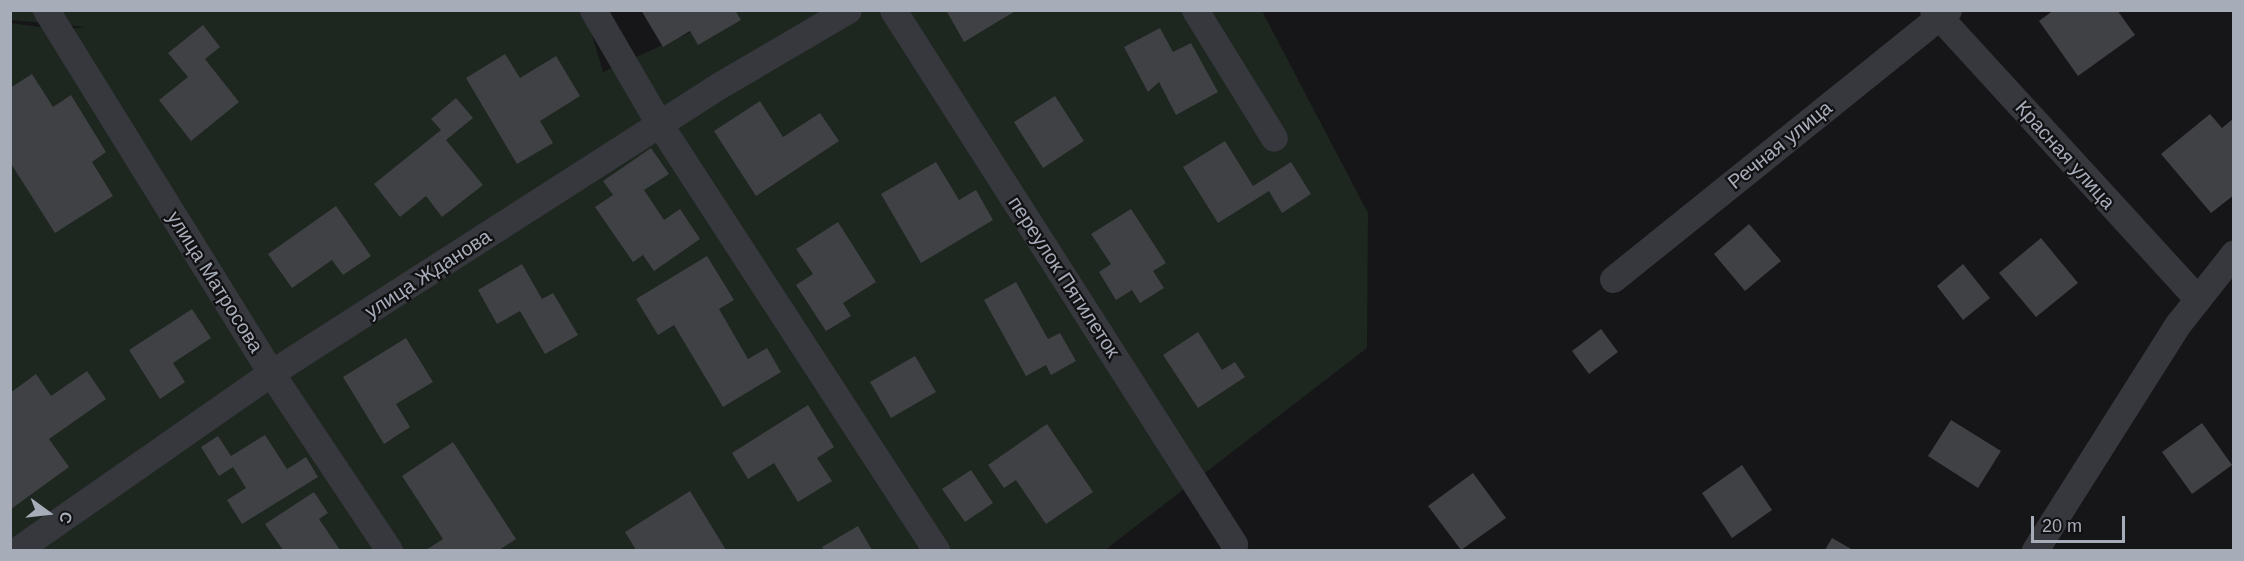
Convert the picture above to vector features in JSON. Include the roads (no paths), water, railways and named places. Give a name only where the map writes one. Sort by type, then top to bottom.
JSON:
[{"type":"street","name":"улица Матросова","points":[[46,10],[271,373],[389,550]]},
{"type":"street","points":[[592,10],[660,125],[936,550]]},
{"type":"street","name":"улица Жданова","points":[[17,550],[271,373],[660,125],[848,10]]},
{"type":"street","name":"переулок Пятилеток","points":[[893,10],[1234,544]]},
{"type":"street","points":[[1195,10],[1274,138]]},
{"type":"street","name":"Речная улица","points":[[1613,279],[1940,13]]},
{"type":"street","name":"Красная улица","points":[[1940,13],[2198,299]]},
{"type":"street","points":[[2035,550],[2198,299],[2234,253]]}]
